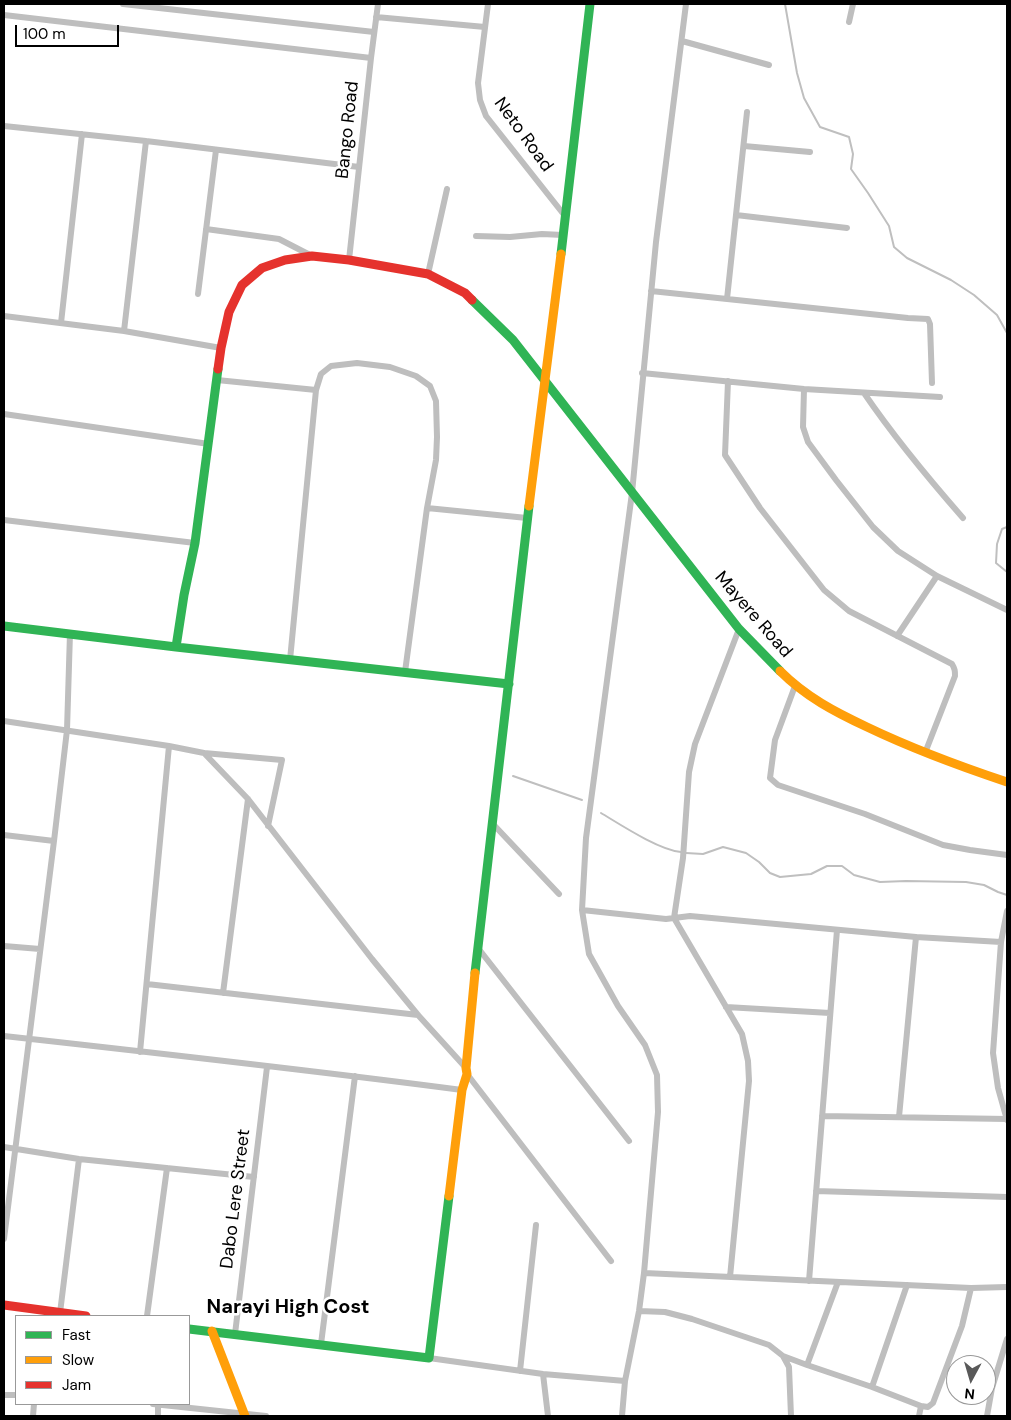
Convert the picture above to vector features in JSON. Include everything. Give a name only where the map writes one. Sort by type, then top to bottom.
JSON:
[{"type":"street","points":[[124,4],[374,32]]},
{"type":"street","name":"Bango Road","points":[[349,260],[378,4]]},
{"type":"street","name":"Neto Road","points":[[488,4],[478,83],[480,100],[486,116],[565,216]]},
{"type":"street","points":[[429,1358],[462,1090],[467,1071],[478,948],[526,518],[563,235],[590,4]]},
{"type":"street","points":[[622,1416],[644,1273],[658,1112],[657,1075],[645,1045],[618,1006],[589,954],[582,910],[586,838],[632,493],[642,372],[664,166],[686,4]]},
{"type":"street","points":[[849,22],[853,4]]},
{"type":"street","points":[[4,15],[371,58]]},
{"type":"street","points":[[376,17],[485,27]]},
{"type":"street","points":[[682,41],[769,65]]},
{"type":"street","points":[[728,299],[747,112]]},
{"type":"street","points":[[4,126],[359,167]]},
{"type":"street","points":[[61,324],[82,134]]},
{"type":"street","points":[[124,330],[146,141]]},
{"type":"street","points":[[744,146],[810,152]]},
{"type":"street","points":[[198,294],[216,150]]},
{"type":"street","points":[[428,274],[447,189]]},
{"type":"street","points":[[736,215],[847,228]]},
{"type":"street","points":[[206,229],[279,239],[312,256]]},
{"type":"street","points":[[476,236],[563,235]]},
{"type":"street","name":"Mayere Road","points":[[176,647],[184,594],[195,543],[217,380],[229,312],[242,285],[262,268],[285,260],[312,256],[349,260],[428,274],[471,298],[513,340],[545,379],[739,629],[794,686],[835,712],[902,744],[1007,782]]},
{"type":"street","points":[[651,291],[928,319],[930,324],[932,383]]},
{"type":"street","points":[[4,316],[124,330],[222,348]]},
{"type":"street","points":[[290,660],[316,390],[321,374],[331,366],[357,363],[390,367],[416,376],[430,386],[436,401],[436,460],[427,508],[406,672]]},
{"type":"street","points":[[642,372],[804,389],[940,397]]},
{"type":"street","points":[[217,380],[316,390]]},
{"type":"street","points":[[728,381],[725,455],[760,508],[824,590],[849,611],[952,664],[955,676],[925,753]]},
{"type":"street","points":[[804,389],[803,427],[808,442],[873,527],[898,551],[937,576],[1007,610]]},
{"type":"street","points":[[864,393],[922,471],[963,518]]},
{"type":"street","points":[[4,414],[209,444]]},
{"type":"street","points":[[427,508],[526,518]]},
{"type":"street","points":[[4,520],[195,543]]},
{"type":"street","points":[[897,636],[937,576]]},
{"type":"street","points":[[4,626],[508,684]]},
{"type":"street","points":[[730,1277],[749,1081],[748,1061],[742,1034],[674,918],[684,847],[689,772],[695,744],[739,629]]},
{"type":"street","points":[[4,1239],[67,730],[70,634]]},
{"type":"street","points":[[794,686],[774,740],[770,778],[778,785],[865,814],[943,845],[1007,855]]},
{"type":"street","points":[[4,721],[204,753],[282,760],[268,826]]},
{"type":"street","points":[[140,1052],[169,746]]},
{"type":"street","points":[[204,753],[248,799],[372,959],[467,1071],[611,1261]]},
{"type":"street","points":[[223,993],[248,799]]},
{"type":"street","points":[[492,823],[559,894]]},
{"type":"street","points":[[4,835],[54,841]]},
{"type":"street","points":[[582,910],[666,918],[690,916],[916,937],[1001,942]]},
{"type":"street","points":[[822,1116],[1007,1119],[998,1088],[993,1053],[1001,942],[1007,911]]},
{"type":"street","points":[[808,1281],[837,930]]},
{"type":"street","points":[[899,1117],[916,937]]},
{"type":"street","points":[[4,946],[40,949]]},
{"type":"street","points":[[478,948],[629,1141]]},
{"type":"street","points":[[147,984],[418,1014]]},
{"type":"street","points":[[726,1007],[830,1013]]},
{"type":"street","points":[[4,1036],[462,1090]]},
{"type":"street","name":"Dabo Lere Street","points":[[235,1334],[266,1067]]},
{"type":"street","points":[[321,1344],[355,1076]]},
{"type":"street","points":[[4,1147],[79,1158],[254,1177]]},
{"type":"street","points":[[53,1314],[79,1158]]},
{"type":"street","points":[[147,1315],[167,1168]]},
{"type":"street","points":[[816,1191],[1007,1196]]},
{"type":"street","points":[[520,1371],[536,1225]]},
{"type":"street","points":[[644,1273],[971,1288],[1007,1287]]},
{"type":"street","points":[[804,1364],[838,1282]]},
{"type":"street","points":[[872,1387],[907,1285]]},
{"type":"street","points":[[639,1310],[665,1312],[692,1319],[769,1345],[783,1356],[804,1364],[921,1406],[928,1406],[933,1403],[962,1326],[971,1288]]},
{"type":"street","points":[[4,1305],[53,1314],[70,1315]]},
{"type":"street","points":[[190,1329],[321,1344],[544,1374],[626,1381]]},
{"type":"street","points":[[212,1331],[244,1415]]},
{"type":"street","points":[[987,1416],[992,1388],[1007,1340]]},
{"type":"street","points":[[783,1356],[789,1367],[791,1416]]},
{"type":"street","points":[[789,1367],[804,1364]]},
{"type":"street","points":[[544,1374],[548,1416]]},
{"type":"street","points":[[166,1405],[266,1416]]},
{"type":"street","points":[[919,1416],[921,1406]]},
{"type":"waterway","points":[[785,4],[797,73],[804,98],[820,127],[849,137],[853,154],[851,169],[889,226],[894,247],[907,258],[951,280],[974,295],[997,315],[1007,333]]},
{"type":"waterway","points":[[1007,527],[1002,529],[997,544],[996,563],[1007,572]]},
{"type":"waterway","points":[[513,776],[582,800]]},
{"type":"waterway","points":[[601,813],[651,842],[681,852]]},
{"type":"waterway","points":[[686,853],[703,854],[723,847],[746,853],[770,873],[780,877],[811,874],[827,866],[842,866],[854,875],[880,882],[966,882],[984,885],[1007,895]]},
{"type":"traffic: fast","points":[[561,254],[590,4]]},
{"type":"traffic: fast","points":[[472,300],[513,340],[739,629],[780,671]]},
{"type":"traffic: fast","points":[[176,647],[195,543],[218,369]]},
{"type":"traffic: fast","points":[[475,973],[529,506]]},
{"type":"traffic: fast","points":[[4,626],[509,684]]},
{"type":"traffic: fast","points":[[190,1329],[429,1358],[449,1196]]},
{"type":"traffic: slow","points":[[529,506],[561,254]]},
{"type":"traffic: slow","points":[[780,671],[800,689],[832,710],[919,750],[1007,782]]},
{"type":"traffic: slow","points":[[449,1196],[462,1090],[467,1074],[475,973]]},
{"type":"traffic: slow","points":[[212,1331],[245,1416]]},
{"type":"traffic: jam","points":[[218,369],[229,312],[242,285],[262,268],[285,260],[312,256],[349,260],[428,274],[465,293],[472,300]]},
{"type":"traffic: jam","points":[[4,1305],[79,1315]]},
{"type":"district","name":"Narayi High Cost","points":[[288,1308]]}]
